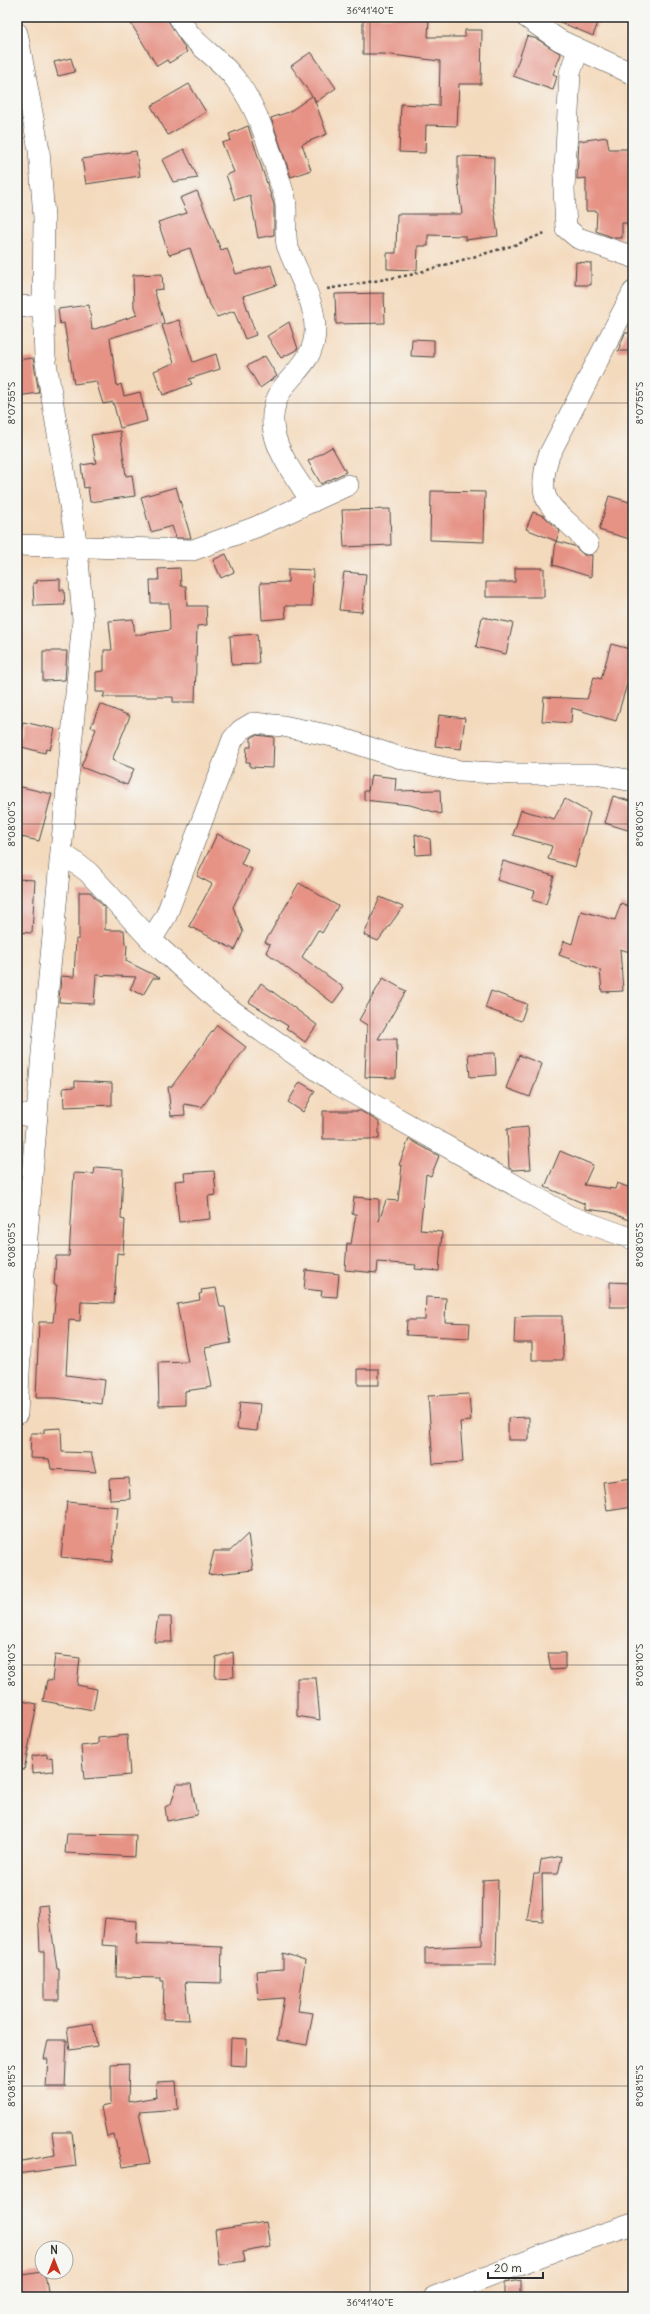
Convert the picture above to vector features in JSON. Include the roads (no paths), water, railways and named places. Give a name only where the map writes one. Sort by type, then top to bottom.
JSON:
[{"type":"street","points":[[179,17],[186,32],[197,44],[226,67],[254,107],[285,198],[288,211],[285,234],[287,245],[306,294],[314,310],[314,342],[304,365],[278,394],[274,407],[273,427],[277,446],[285,462],[312,502]]},
{"type":"street","points":[[526,17],[544,31],[578,50],[633,74]]},
{"type":"street","points":[[17,33],[39,150],[44,218],[43,305],[45,357],[76,547],[83,620],[61,852],[27,1116],[24,1273],[17,1414]]},
{"type":"street","points":[[578,50],[570,73],[564,188],[566,228],[578,238],[633,257]]},
{"type":"street","points":[[588,544],[576,529],[546,500],[543,491],[544,470],[549,455],[633,292]]},
{"type":"street","points":[[17,307],[43,305]]},
{"type":"street","points":[[17,545],[193,550],[228,539],[348,485]]},
{"type":"street","points":[[151,940],[166,916],[233,740],[241,730],[253,723],[337,737],[404,759],[460,771],[595,774],[633,781]]},
{"type":"street","points":[[61,852],[88,872],[151,940],[218,1000],[337,1084],[569,1216],[633,1240]]},
{"type":"street","points":[[434,2297],[567,2246],[633,2224]]}]
